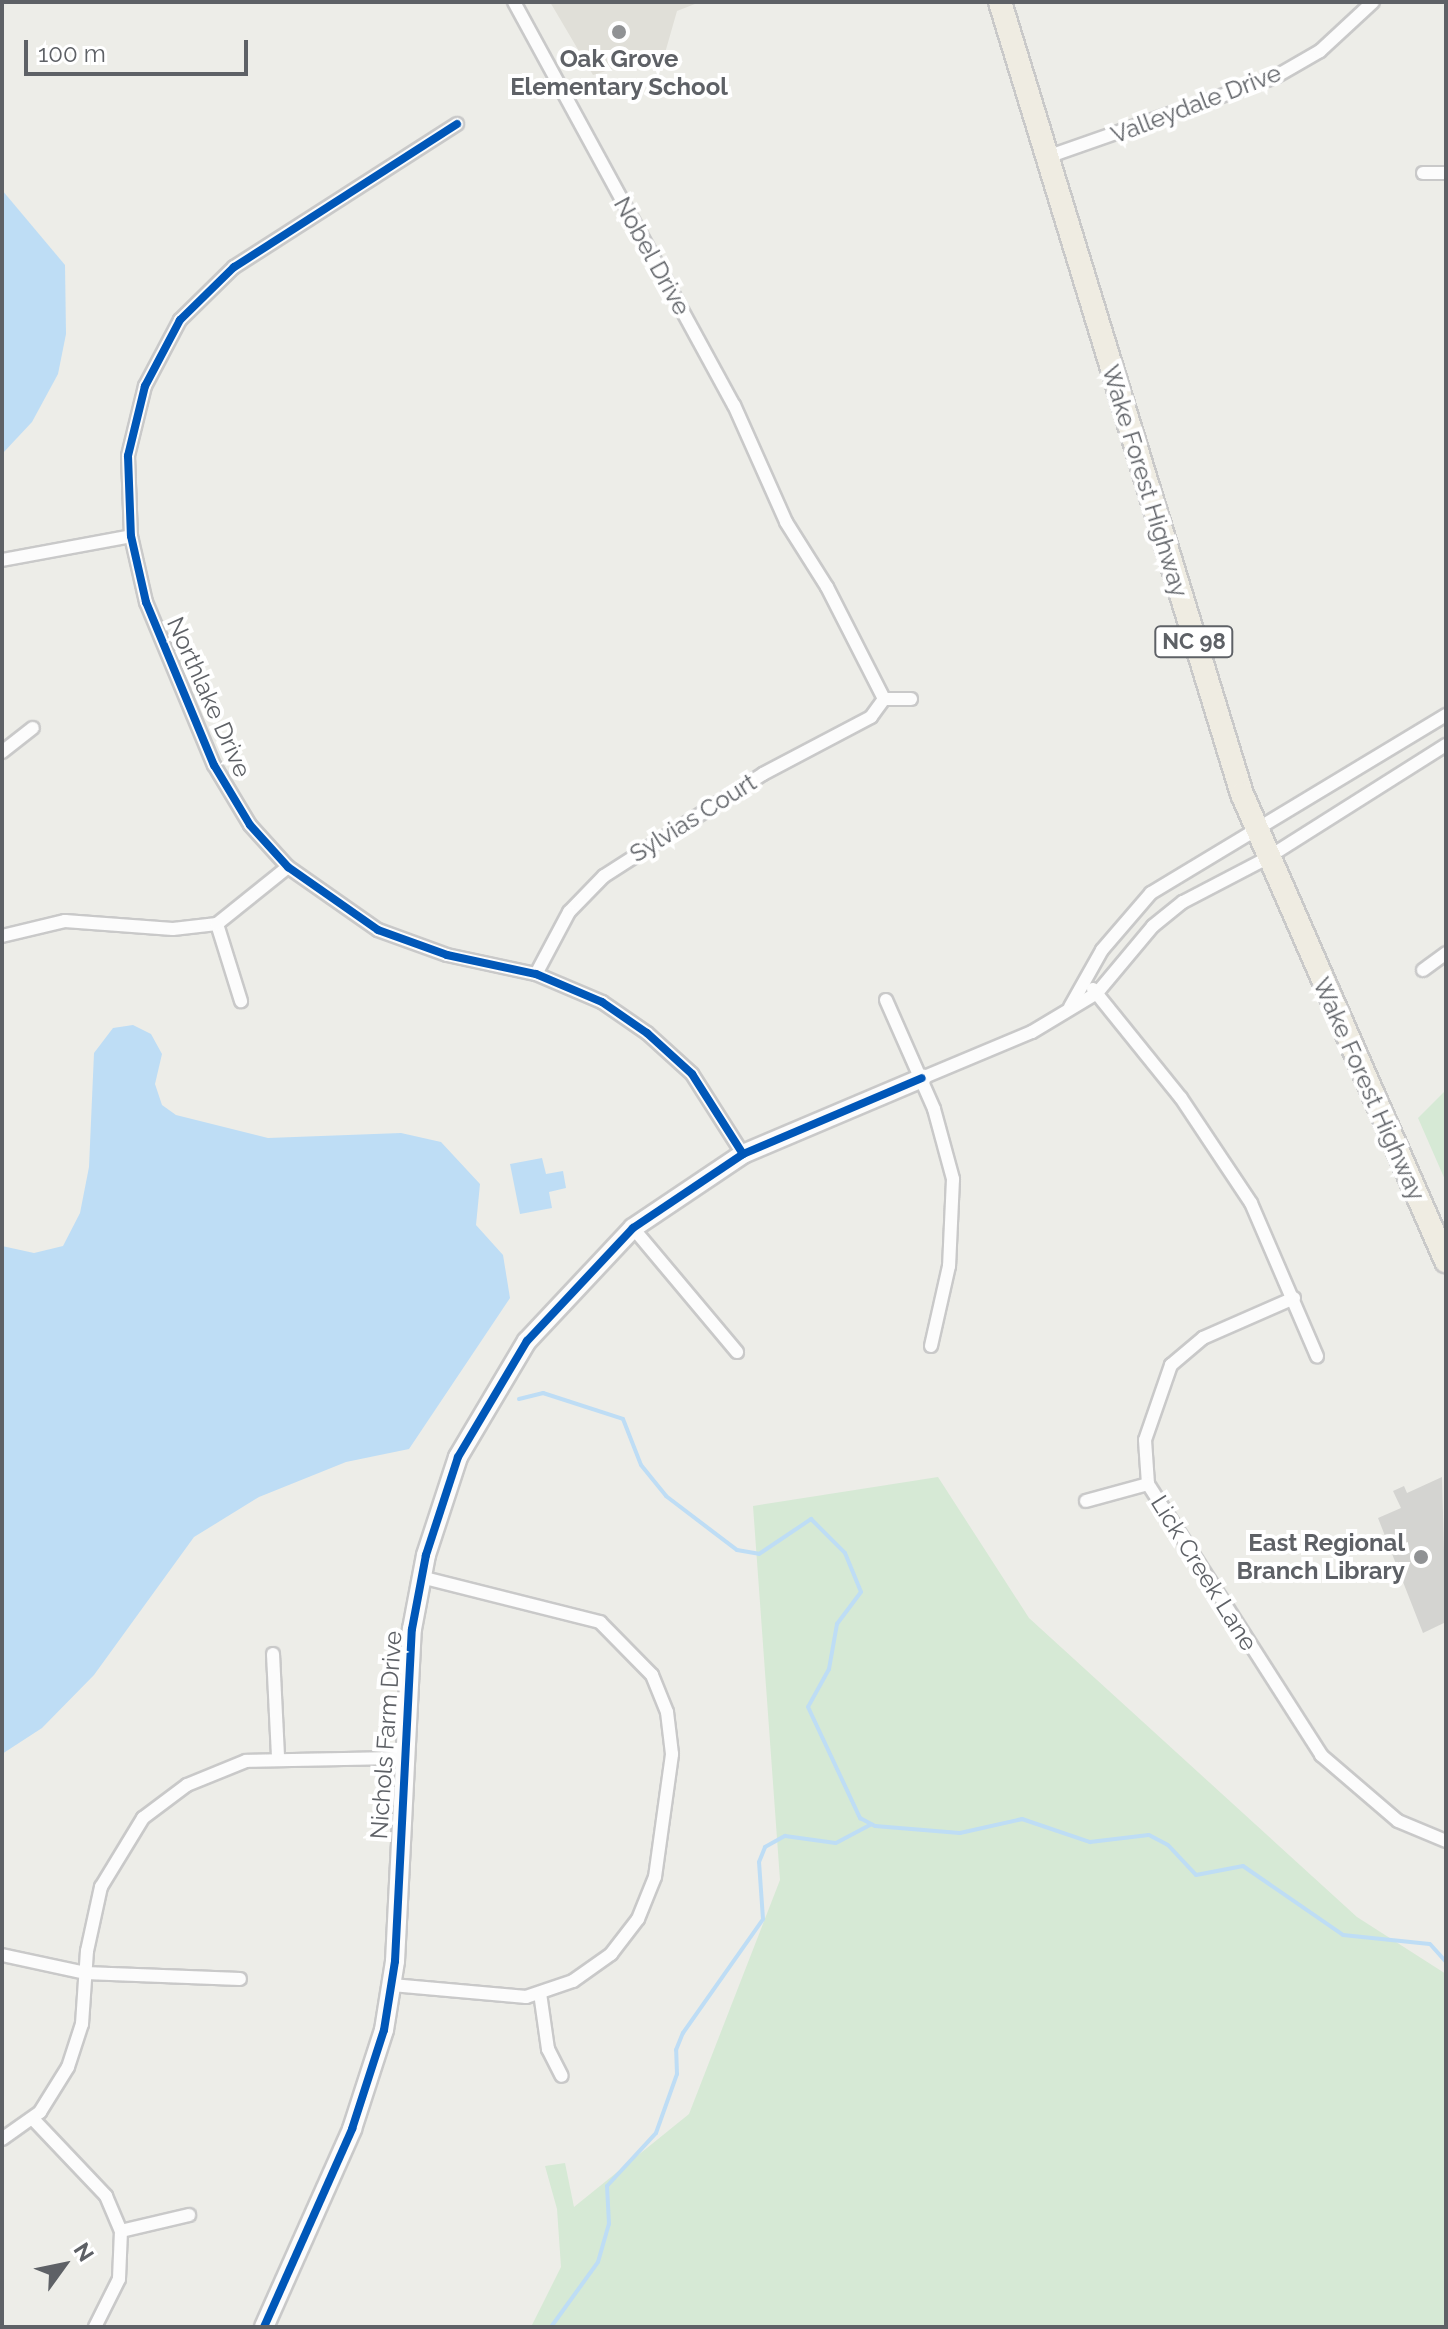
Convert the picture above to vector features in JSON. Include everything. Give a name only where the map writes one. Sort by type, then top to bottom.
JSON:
[{"type":"highway","name":"Wake Forest Highway","points":[[1000,2],[1257,833],[1446,1261]]},
{"type":"street","name":"Nobel Drive","points":[[514,2],[734,405],[782,513],[827,587],[884,699]]},
{"type":"street","name":"Valleydale Drive","points":[[1047,157],[1275,77],[1320,51],[1373,2]]},
{"type":"street","name":"Northlake Drive","points":[[457,124],[256,252],[180,320],[151,374],[132,429],[127,483],[131,536],[146,602],[214,765],[250,825],[288,867],[378,930],[447,955],[536,974],[602,1002],[647,1033],[711,1098],[743,1154]]},
{"type":"street","points":[[1423,173],[1446,173]]},
{"type":"street","points":[[2,560],[131,536]]},
{"type":"street","points":[[884,699],[911,699]]},
{"type":"street","name":"Sylvias Court","points":[[536,974],[569,912],[604,876],[763,774],[871,717],[884,699]]},
{"type":"street","name":"Nichols Farm Drive","points":[[1070,1007],[1119,927],[1151,893],[1257,833],[1446,715]]},
{"type":"street","points":[[2,752],[33,728]]},
{"type":"street","name":"Nichols Farm Drive","points":[[264,2327],[352,2129],[392,1985],[403,1758],[421,1577],[458,1457],[498,1386],[558,1302],[633,1228],[743,1154],[1032,1032],[1097,993],[1168,913],[1267,858],[1446,745]]},
{"type":"street","points":[[2,936],[65,921],[173,929],[217,924],[288,867]]},
{"type":"street","points":[[217,924],[241,1001]]},
{"type":"street","points":[[1423,970],[1446,953]]},
{"type":"street","points":[[1084,982],[1097,993],[1181,1098],[1251,1203],[1317,1356]]},
{"type":"street","points":[[886,1000],[922,1078],[949,1157],[955,1204],[949,1266],[931,1346]]},
{"type":"street","points":[[633,1228],[737,1352]]},
{"type":"street","name":"Lick Creek Lane","points":[[1294,1298],[1203,1338],[1171,1365],[1145,1440],[1148,1484],[1321,1755],[1398,1821],[1446,1841]]},
{"type":"street","points":[[1086,1501],[1148,1484]]},
{"type":"street","points":[[392,1985],[504,1998],[540,1993],[611,1954],[646,1902],[671,1769],[667,1712],[642,1659],[600,1622],[421,1577]]},
{"type":"street","points":[[273,1654],[278,1756]]},
{"type":"street","points":[[2,2139],[34,2120],[77,2043],[85,1973],[101,1887],[143,1818],[203,1776],[278,1756],[403,1758]]},
{"type":"street","points":[[2,1955],[85,1973],[240,1979]]},
{"type":"street","points":[[540,1993],[548,2049],[562,2076]]},
{"type":"street","points":[[34,2120],[101,2190],[121,2231],[119,2279],[95,2327]]},
{"type":"street","points":[[121,2231],[189,2215]]},
{"type":"shaded area","name":"Oak Grove Elementary School","points":[[550,2],[700,2],[677,11],[665,53],[593,75]]},
{"type":"green space","points":[[1446,1090],[1446,1182],[1418,1118]]},
{"type":"green space","points":[[938,1477],[1029,1618],[1357,1917],[1446,1974],[1446,2327],[531,2327],[561,2267],[557,2209],[545,2166],[565,2163],[574,2207],[689,2114],[780,1880],[753,1506]]},
{"type":"water","points":[[2,190],[65,265],[66,334],[58,374],[32,422],[2,454]]},
{"type":"water","points":[[133,1025],[151,1034],[162,1054],[155,1084],[162,1105],[176,1115],[268,1138],[401,1133],[441,1142],[480,1184],[476,1225],[503,1255],[510,1298],[409,1449],[346,1462],[259,1497],[194,1537],[94,1675],[42,1728],[2,1754],[2,1246],[34,1253],[63,1246],[80,1213],[89,1167],[94,1053],[113,1028]]},
{"type":"water","points":[[542,1158],[546,1174],[563,1171],[566,1188],[549,1192],[552,1208],[520,1214],[510,1164]]},
{"type":"building","name":"East Regional Branch Library","points":[[1442,1477],[1446,1622],[1423,1633],[1378,1518],[1401,1508],[1393,1491],[1404,1486],[1407,1493]]},
{"type":"waterway","points":[[519,1399],[543,1393],[623,1419],[641,1465],[666,1496],[737,1550],[759,1554],[811,1519],[845,1553],[861,1592],[837,1624],[829,1669],[808,1707],[860,1818],[875,1826],[960,1833],[1022,1819],[1090,1842],[1149,1835],[1168,1845],[1196,1875],[1243,1866],[1343,1935],[1430,1944],[1446,1962]]},
{"type":"waterway","points":[[551,2327],[598,2262],[609,2224],[607,2186],[656,2133],[677,2074],[676,2050],[683,2033],[763,1919],[759,1862],[765,1847],[785,1836],[836,1843],[871,1824]]},
{"type":"cycle path","points":[[457,124],[234,267],[180,320],[145,386],[128,456],[131,536],[146,602],[214,765],[250,825],[288,867],[378,930],[447,955],[536,974],[602,1002],[647,1033],[692,1074],[743,1154]]},
{"type":"cycle path","points":[[264,2327],[352,2129],[384,2030],[395,1961],[412,1629],[426,1555],[458,1457],[527,1341],[633,1228],[743,1154],[922,1078]]},
{"type":"place","name":"Oak Grove Elementary School","points":[[619,32]]},
{"type":"place","name":"East Regional Branch Library","points":[[1421,1557]]}]
